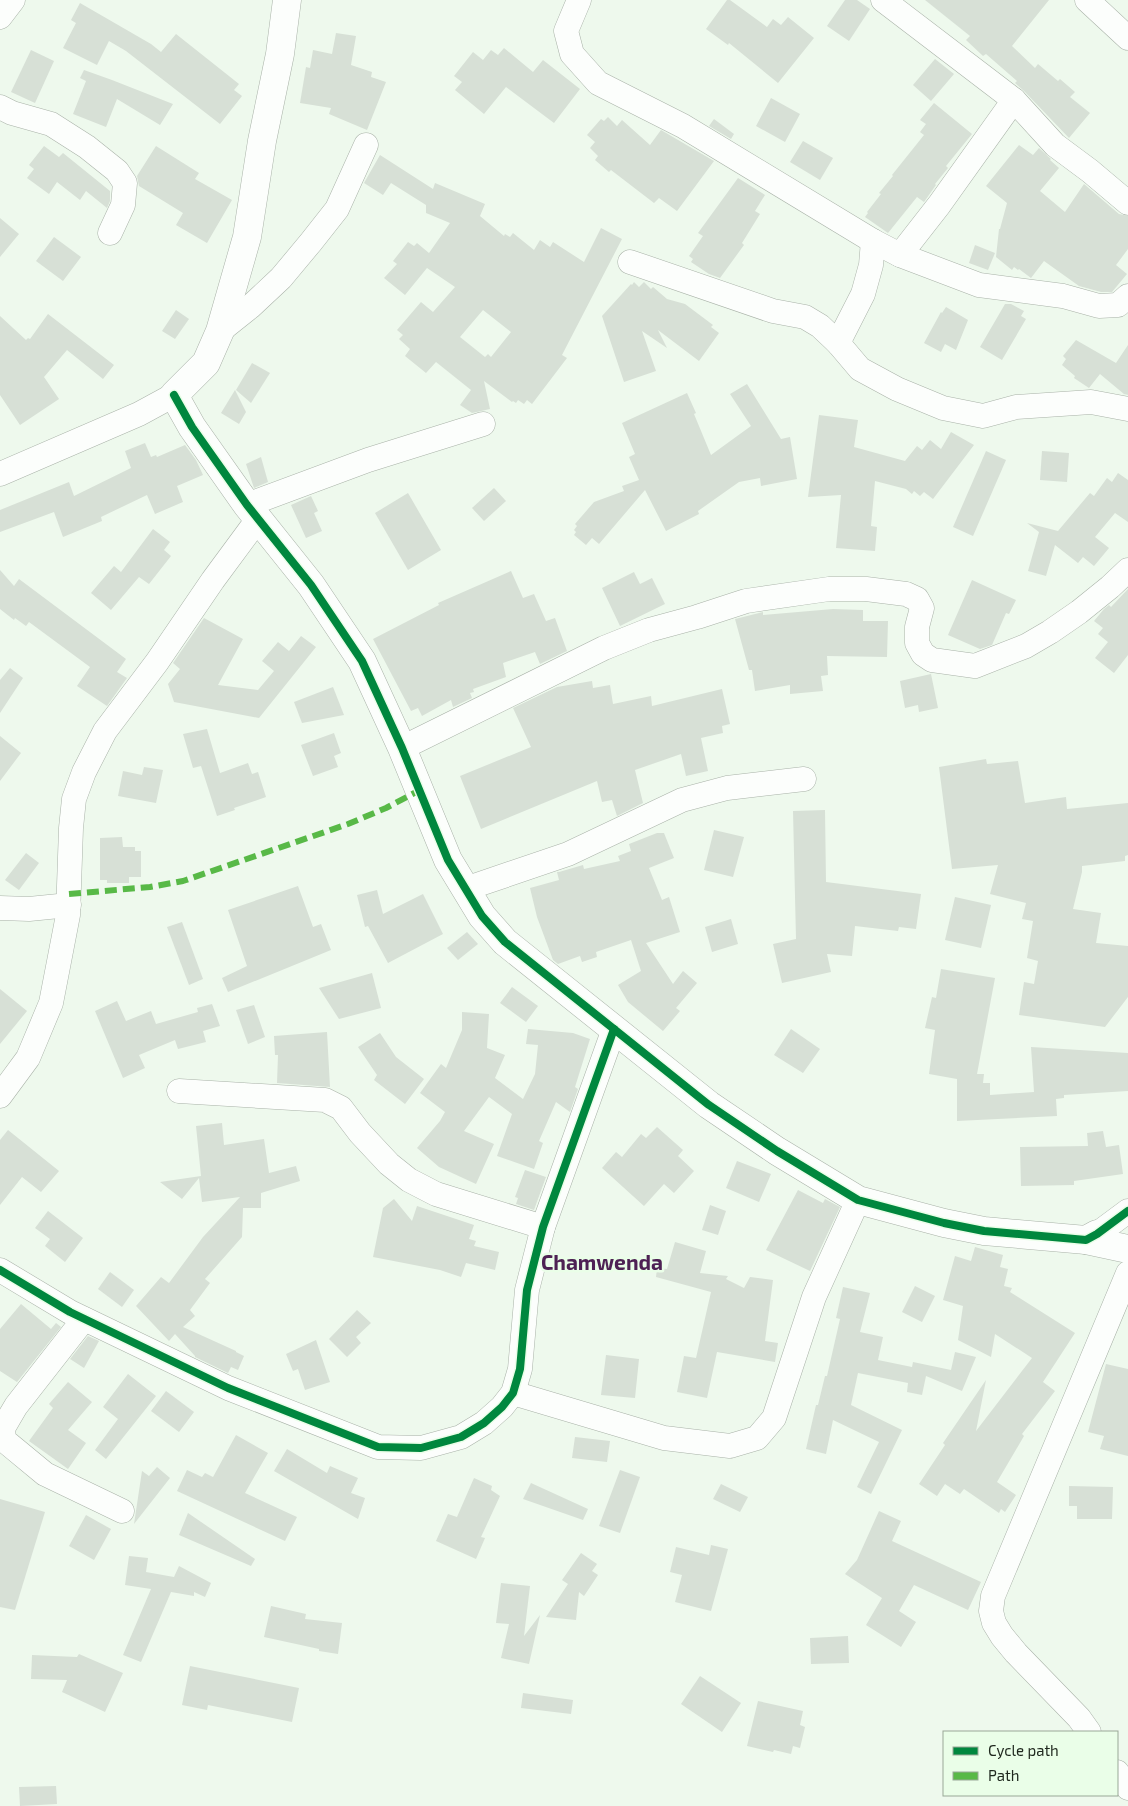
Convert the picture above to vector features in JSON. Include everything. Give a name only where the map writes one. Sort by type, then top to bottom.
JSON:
[{"type":"street","points":[[0,17],[13,0]]},
{"type":"street","points":[[0,474],[139,414],[174,395],[206,363],[220,331],[247,237],[262,141],[280,54],[287,0]]},
{"type":"street","points":[[578,0],[566,31],[572,54],[598,83],[683,126],[873,241],[900,255],[980,285],[1063,296],[1099,306],[1118,305],[1128,296]]},
{"type":"street","points":[[883,0],[1014,100],[1055,145],[1128,202]]},
{"type":"street","points":[[1087,0],[1128,38]]},
{"type":"street","points":[[900,255],[939,205],[1014,100]]},
{"type":"street","points":[[0,108],[50,124],[87,147],[118,171],[125,183],[123,205],[110,233]]},
{"type":"street","points":[[220,331],[250,307],[281,278],[312,242],[337,209],[366,145]]},
{"type":"street","points":[[838,343],[863,294],[871,265],[873,241]]},
{"type":"street","points":[[630,262],[773,311],[805,317],[820,326],[838,343],[860,369],[897,389],[943,408],[983,416],[1016,407],[1091,402],[1128,409]]},
{"type":"street","points":[[174,395],[192,427],[253,512],[311,585],[362,661],[402,748],[448,860],[482,916],[505,942],[716,1110],[777,1151],[858,1200],[984,1231],[1091,1237],[1128,1248]]},
{"type":"street","points":[[0,1096],[28,1058],[51,1004],[69,906],[74,799],[84,772],[105,731],[157,662],[213,580],[253,512],[368,460],[483,424]]},
{"type":"street","points":[[402,748],[604,648],[649,630],[746,601],[829,589],[866,589],[906,594],[917,599],[922,608],[917,643],[923,654],[932,660],[975,666],[1034,642],[1079,612],[1128,570]]},
{"type":"street","points":[[466,890],[568,854],[682,800],[727,788],[804,779]]},
{"type":"street","points":[[0,908],[30,909],[69,906]]},
{"type":"street","points":[[0,1270],[70,1312],[228,1388],[378,1447],[421,1448],[461,1437],[496,1413],[513,1393],[520,1369],[527,1290],[542,1227],[614,1029]]},
{"type":"street","points":[[179,1091],[325,1100],[334,1103],[341,1108],[360,1133],[389,1164],[409,1180],[436,1194],[542,1227]]},
{"type":"street","points":[[513,1393],[664,1438],[730,1446],[756,1438],[774,1418],[814,1297],[858,1200]]},
{"type":"street","points":[[1091,1237],[1128,1211]]},
{"type":"street","points":[[1088,1731],[1079,1718],[1016,1653],[994,1624],[991,1611],[993,1596],[1128,1273]]},
{"type":"street","points":[[84,1319],[16,1406],[2,1430],[3,1444],[45,1474],[122,1512]]},
{"type":"street","points":[[1118,1773],[1128,1788]]},
{"type":"building","points":[[727,0],[730,0],[767,27],[773,19],[781,25],[788,17],[814,38],[778,83],[729,43],[728,45],[706,29]]},
{"type":"building","points":[[845,0],[857,0],[870,9],[849,41],[827,26]]},
{"type":"building","points":[[925,0],[1049,0],[1012,46],[1035,68],[1038,64],[1058,81],[1060,79],[1075,92],[1070,97],[1090,113],[1069,138],[1015,83],[1017,81],[986,54],[983,56],[966,40],[970,36]]},
{"type":"building","points":[[80,3],[151,44],[161,52],[176,34],[239,84],[234,90],[242,96],[220,124],[126,51],[109,41],[97,65],[63,48],[76,23],[71,20]]},
{"type":"building","points":[[336,33],[356,36],[351,65],[372,72],[371,77],[386,82],[367,130],[329,114],[331,108],[300,103],[306,67],[310,68],[313,50],[332,54]]},
{"type":"building","points":[[504,48],[533,72],[543,60],[580,89],[554,123],[506,87],[484,114],[455,90],[462,82],[454,76],[473,52],[483,60],[491,50],[498,55]]},
{"type":"building","points":[[31,50],[54,61],[35,103],[11,92]]},
{"type":"building","points":[[935,59],[954,74],[931,101],[913,85]]},
{"type":"building","points":[[84,70],[173,104],[160,125],[117,99],[106,127],[73,114],[86,81],[80,78]]},
{"type":"building","points":[[771,98],[800,114],[785,142],[756,126]]},
{"type":"building","points":[[934,103],[972,134],[946,166],[948,168],[924,202],[917,197],[888,233],[865,217],[881,194],[879,193],[924,135],[920,132],[926,124],[920,120]]},
{"type":"building","points":[[608,117],[617,126],[622,120],[650,145],[661,130],[714,161],[677,211],[659,198],[654,203],[595,160],[598,156],[590,148],[595,142],[587,135],[601,119],[604,121]]},
{"type":"building","points":[[714,119],[734,134],[731,139],[709,126]]},
{"type":"building","points":[[803,141],[833,158],[820,180],[790,162]]},
{"type":"building","points":[[1019,145],[1033,155],[1039,148],[1059,168],[1040,191],[1065,212],[1084,184],[1119,214],[1128,216],[1128,249],[1116,265],[1127,274],[1112,292],[1101,292],[1079,286],[1044,261],[1031,278],[1019,269],[1014,267],[1012,270],[996,257],[999,229],[1007,203],[986,186]]},
{"type":"building","points":[[44,146],[59,157],[63,153],[110,191],[110,201],[107,208],[86,191],[80,200],[57,182],[49,194],[27,178],[34,169],[29,165]]},
{"type":"building","points":[[156,146],[199,173],[195,179],[232,200],[207,243],[176,225],[183,213],[139,186],[137,176]]},
{"type":"building","points":[[380,155],[433,189],[435,183],[485,204],[480,216],[504,236],[505,234],[510,237],[513,233],[534,250],[540,240],[550,247],[553,242],[584,262],[601,228],[622,239],[562,355],[567,358],[532,404],[527,400],[524,404],[518,400],[516,403],[512,402],[484,381],[490,409],[472,413],[460,405],[471,390],[436,362],[426,373],[405,356],[410,349],[399,339],[403,335],[397,330],[421,302],[433,312],[455,287],[427,268],[405,295],[384,278],[397,264],[393,261],[408,242],[414,246],[417,243],[429,253],[450,223],[426,213],[426,205],[391,183],[383,195],[364,183]],"holes":[[[483,310],[511,332],[491,357],[488,354],[485,357],[460,337]]]},
{"type":"building","points":[[738,178],[765,195],[755,211],[760,214],[742,243],[744,245],[720,278],[709,274],[691,262],[693,259],[689,256],[703,236],[698,233]]},
{"type":"building","points":[[0,218],[19,234],[0,257]]},
{"type":"building","points":[[54,237],[81,257],[63,281],[36,261]]},
{"type":"building","points":[[975,245],[995,253],[988,270],[969,263]]},
{"type":"building","points":[[634,282],[639,287],[644,282],[667,299],[685,304],[713,325],[711,327],[719,333],[699,361],[658,330],[667,348],[642,331],[656,371],[624,382],[602,316]]},
{"type":"building","points":[[1005,304],[1011,304],[1024,311],[1021,316],[1026,319],[1002,360],[980,347]]},
{"type":"building","points":[[946,307],[968,320],[956,350],[945,344],[941,352],[924,343],[941,312]]},
{"type":"building","points":[[176,310],[189,319],[175,339],[162,331]]},
{"type":"building","points":[[48,314],[114,365],[103,379],[67,350],[44,377],[59,399],[20,425],[0,395],[0,316],[26,340],[30,339]]},
{"type":"building","points":[[1076,340],[1116,363],[1128,345],[1128,395],[1124,394],[1100,374],[1089,388],[1074,378],[1075,376],[1062,365],[1066,359],[1063,356]]},
{"type":"building","points":[[252,363],[270,373],[251,403],[236,390]]},
{"type":"building","points":[[747,384],[781,439],[790,437],[797,479],[761,486],[760,478],[739,482],[698,511],[699,514],[666,531],[645,490],[599,544],[592,538],[586,545],[574,535],[576,532],[574,530],[577,526],[575,524],[594,502],[624,491],[622,486],[639,480],[629,457],[635,454],[622,423],[687,393],[711,455],[751,426],[730,394]]},
{"type":"building","points":[[235,390],[246,412],[239,424],[221,413]]},
{"type":"building","points":[[819,415],[858,420],[854,447],[905,461],[917,446],[922,450],[930,440],[941,449],[951,432],[974,445],[933,499],[924,492],[920,496],[914,491],[912,494],[906,489],[875,481],[871,526],[877,527],[875,551],[836,548],[841,495],[808,497]]},
{"type":"building","points":[[145,443],[151,457],[156,455],[157,457],[185,445],[196,460],[203,475],[177,486],[183,502],[155,514],[147,495],[101,517],[102,521],[63,537],[54,512],[0,532],[0,510],[69,482],[74,496],[131,468],[125,451]]},
{"type":"building","points":[[986,451],[1006,460],[973,536],[953,527]]},
{"type":"building","points":[[1042,451],[1069,453],[1067,482],[1040,480]]},
{"type":"building","points":[[261,457],[268,482],[254,488],[246,464]]},
{"type":"building","points":[[1118,473],[1128,480],[1128,522],[1115,513],[1095,537],[1109,548],[1094,566],[1083,557],[1078,563],[1055,545],[1046,576],[1028,571],[1039,532],[1027,523],[1058,531],[1090,493],[1094,496],[1107,478],[1112,482]]},
{"type":"building","points":[[494,488],[506,501],[484,521],[472,508]]},
{"type":"building","points":[[408,493],[441,550],[408,570],[375,513]]},
{"type":"building","points":[[311,496],[318,511],[314,513],[322,531],[306,538],[291,505]]},
{"type":"building","points":[[153,529],[170,542],[164,550],[171,556],[149,584],[139,577],[111,610],[91,593],[114,566],[121,572]]},
{"type":"building","points":[[0,570],[14,586],[19,579],[126,659],[117,672],[127,678],[107,706],[77,686],[90,667],[29,622],[26,626],[15,618],[14,620],[0,609]]},
{"type":"building","points":[[511,571],[523,598],[534,594],[546,621],[555,618],[567,651],[540,664],[535,652],[503,663],[506,677],[473,689],[474,692],[470,693],[472,698],[453,707],[451,700],[422,716],[418,708],[411,711],[373,639],[439,605],[438,603]]},
{"type":"building","points":[[634,572],[640,584],[652,578],[665,604],[620,626],[602,588]]},
{"type":"building","points":[[972,580],[1016,600],[1009,614],[1006,613],[992,645],[980,649],[948,635]]},
{"type":"building","points":[[1128,589],[1128,655],[1114,673],[1095,658],[1108,642],[1098,634],[1103,628],[1094,621],[1104,609],[1109,605],[1111,607]]},
{"type":"building","points":[[833,609],[863,610],[863,621],[888,621],[887,657],[827,656],[828,675],[821,676],[823,691],[790,694],[790,685],[755,691],[752,670],[749,670],[735,619],[763,612],[763,615]]},
{"type":"building","points":[[204,618],[243,639],[218,685],[258,690],[274,671],[262,661],[278,642],[289,651],[301,636],[316,647],[259,718],[174,702],[168,684],[180,669],[173,663]]},
{"type":"building","points":[[10,668],[23,678],[0,713],[0,680]]},
{"type":"building","points":[[931,674],[938,708],[919,712],[918,705],[905,708],[900,681]]},
{"type":"building","points":[[592,681],[593,688],[610,685],[613,704],[651,696],[652,706],[722,689],[730,724],[722,726],[723,733],[701,738],[708,771],[686,776],[681,754],[635,770],[643,803],[617,816],[612,800],[602,802],[597,781],[481,829],[460,776],[531,747],[513,708],[557,687]]},
{"type":"building","points":[[333,687],[344,715],[302,723],[294,702]]},
{"type":"building","points":[[207,729],[220,773],[248,763],[252,774],[258,772],[266,797],[217,816],[201,766],[193,768],[183,734]]},
{"type":"building","points":[[334,733],[341,753],[334,756],[338,767],[313,776],[301,745]]},
{"type":"building","points":[[0,736],[21,753],[0,781]]},
{"type":"building","points":[[986,759],[987,764],[1018,761],[1025,803],[1066,797],[1067,809],[1128,803],[1128,855],[1125,856],[1125,861],[1082,866],[1073,909],[1101,913],[1096,943],[1128,946],[1128,997],[1105,1027],[1019,1015],[1024,982],[1034,984],[1038,961],[1027,958],[1033,921],[1022,919],[1026,903],[990,894],[998,865],[952,869],[939,767]]},
{"type":"building","points":[[144,767],[163,770],[156,803],[118,796],[123,771],[142,775]]},
{"type":"building","points":[[825,810],[826,882],[921,894],[916,929],[899,927],[898,931],[855,926],[852,956],[827,954],[831,972],[782,983],[773,944],[796,939],[793,811]]},
{"type":"building","points":[[714,830],[744,837],[733,877],[704,870]]},
{"type":"building","points":[[657,833],[664,833],[674,858],[649,868],[662,900],[669,897],[680,932],[646,943],[673,984],[683,971],[697,983],[676,1008],[680,1011],[663,1031],[628,1002],[618,985],[641,971],[631,940],[596,952],[597,957],[582,962],[580,956],[558,964],[553,960],[537,917],[530,888],[559,880],[557,872],[583,865],[584,869],[620,861],[618,856],[631,851],[629,844]]},
{"type":"building","points":[[122,837],[123,847],[135,847],[135,851],[141,851],[141,877],[129,877],[129,883],[107,883],[107,880],[100,880],[100,838]]},
{"type":"building","points":[[26,853],[39,863],[19,890],[5,880]]},
{"type":"building","points":[[298,886],[313,927],[321,924],[331,950],[228,992],[222,978],[247,966],[228,910]]},
{"type":"building","points":[[377,890],[383,914],[423,894],[443,934],[388,963],[368,926],[365,927],[357,895]]},
{"type":"building","points":[[955,897],[991,905],[981,948],[945,940]]},
{"type":"building","points":[[731,919],[738,944],[712,952],[705,927]]},
{"type":"building","points":[[182,922],[203,979],[189,985],[167,927]]},
{"type":"building","points":[[467,932],[478,944],[458,960],[447,948]]},
{"type":"building","points":[[941,969],[995,978],[977,1074],[984,1074],[983,1083],[990,1083],[990,1095],[1034,1092],[1031,1047],[1128,1053],[1128,1091],[1064,1095],[1064,1098],[1056,1099],[1057,1116],[957,1121],[957,1079],[929,1074],[935,1030],[925,1028],[932,997],[936,998]]},
{"type":"building","points":[[372,973],[381,1008],[339,1019],[319,988]]},
{"type":"building","points":[[512,987],[538,1006],[526,1022],[500,1003]]},
{"type":"building","points":[[0,989],[27,1011],[0,1044]]},
{"type":"building","points":[[117,1001],[126,1021],[151,1011],[156,1024],[198,1012],[197,1008],[212,1004],[220,1026],[203,1031],[206,1042],[178,1049],[175,1040],[139,1055],[145,1068],[123,1078],[95,1011]]},
{"type":"building","points":[[254,1005],[265,1037],[248,1044],[236,1010]]},
{"type":"building","points":[[462,1012],[489,1014],[487,1048],[505,1055],[495,1078],[523,1099],[535,1074],[538,1045],[526,1044],[528,1029],[573,1033],[590,1039],[575,1087],[578,1089],[570,1112],[556,1102],[539,1141],[543,1143],[534,1169],[497,1156],[512,1114],[489,1097],[464,1131],[494,1144],[476,1184],[439,1167],[417,1148],[440,1121],[445,1112],[420,1093],[441,1064],[446,1068],[462,1030]]},
{"type":"building","points":[[791,1029],[820,1049],[803,1073],[774,1055]]},
{"type":"building","points":[[327,1032],[330,1087],[277,1083],[278,1055],[275,1055],[274,1036]]},
{"type":"building","points":[[380,1033],[396,1057],[424,1079],[405,1104],[374,1080],[377,1075],[358,1047]]},
{"type":"building","points":[[222,1123],[224,1145],[264,1139],[269,1173],[296,1166],[300,1181],[261,1193],[261,1208],[243,1208],[242,1237],[205,1279],[210,1283],[190,1310],[195,1316],[183,1327],[244,1356],[238,1370],[231,1367],[228,1373],[195,1357],[175,1334],[169,1341],[136,1306],[161,1277],[169,1283],[203,1237],[240,1197],[202,1202],[199,1178],[182,1199],[160,1182],[201,1176],[196,1126]]},
{"type":"building","points":[[657,1127],[683,1150],[678,1156],[694,1171],[674,1193],[664,1184],[644,1206],[602,1168],[616,1152],[622,1157],[641,1134],[646,1138]]},
{"type":"building","points":[[8,1130],[59,1171],[41,1192],[22,1177],[0,1205],[0,1140]]},
{"type":"building","points":[[1103,1131],[1106,1147],[1119,1145],[1123,1174],[1074,1181],[1074,1185],[1021,1186],[1020,1147],[1088,1146],[1087,1133]]},
{"type":"building","points":[[737,1161],[771,1174],[759,1202],[726,1188]]},
{"type":"building","points":[[525,1170],[546,1177],[534,1210],[516,1204],[518,1198],[515,1197]]},
{"type":"building","points":[[798,1190],[823,1203],[825,1199],[840,1207],[810,1271],[766,1250]]},
{"type":"building","points":[[394,1199],[412,1221],[417,1206],[474,1225],[469,1239],[476,1241],[474,1246],[499,1252],[495,1270],[466,1263],[461,1277],[440,1270],[373,1257],[383,1208]]},
{"type":"building","points":[[710,1205],[726,1211],[718,1235],[702,1230]]},
{"type":"building","points":[[48,1211],[83,1238],[65,1262],[45,1246],[50,1239],[35,1228]]},
{"type":"building","points":[[675,1242],[706,1251],[700,1273],[728,1276],[726,1279],[744,1288],[750,1277],[773,1280],[765,1341],[778,1343],[775,1362],[717,1352],[707,1398],[677,1392],[684,1356],[696,1358],[711,1292],[656,1277],[657,1268],[667,1269]]},
{"type":"building","points":[[975,1247],[1003,1255],[1000,1267],[1008,1269],[1004,1286],[1012,1288],[1010,1292],[1075,1333],[1043,1382],[1055,1391],[1022,1434],[1024,1436],[997,1482],[1016,1495],[1005,1512],[1001,1509],[999,1513],[964,1489],[960,1494],[945,1484],[937,1496],[919,1484],[945,1445],[943,1443],[986,1380],[976,1431],[1032,1358],[995,1334],[991,1357],[958,1340],[963,1306],[943,1300],[955,1256],[971,1261]]},
{"type":"building","points":[[110,1272],[134,1290],[122,1307],[98,1289]]},
{"type":"building","points":[[915,1286],[935,1296],[922,1322],[902,1312]]},
{"type":"building","points":[[843,1287],[870,1293],[860,1332],[883,1337],[878,1360],[912,1367],[913,1362],[951,1370],[955,1352],[976,1357],[962,1391],[926,1376],[922,1395],[907,1392],[908,1383],[858,1373],[851,1405],[902,1430],[871,1494],[857,1487],[879,1442],[833,1420],[826,1454],[806,1449],[816,1405],[818,1405],[825,1376],[827,1376],[840,1319],[836,1318]]},
{"type":"building","points":[[21,1304],[51,1329],[56,1323],[61,1327],[17,1382],[0,1371],[0,1329]]},
{"type":"building","points":[[357,1310],[371,1323],[356,1337],[361,1343],[347,1357],[329,1339]]},
{"type":"building","points":[[88,1336],[99,1341],[84,1368],[70,1359]]},
{"type":"building","points":[[316,1340],[330,1382],[305,1390],[298,1369],[293,1371],[286,1354]]},
{"type":"building","points":[[606,1355],[639,1359],[635,1398],[601,1395]]},
{"type":"building","points":[[1106,1364],[1128,1369],[1128,1456],[1100,1449],[1104,1436],[1088,1432]]},
{"type":"building","points":[[128,1374],[156,1396],[106,1459],[95,1450],[118,1419],[103,1407]]},
{"type":"building","points":[[68,1382],[92,1402],[68,1430],[86,1443],[68,1469],[29,1441],[53,1408],[49,1404]]},
{"type":"building","points":[[166,1391],[194,1412],[179,1432],[151,1411]]},
{"type":"building","points":[[236,1435],[268,1453],[245,1493],[297,1517],[285,1541],[177,1491],[187,1470],[202,1477],[205,1473],[213,1477]]},
{"type":"building","points":[[575,1437],[610,1441],[607,1462],[572,1458]]},
{"type":"building","points":[[287,1449],[327,1473],[330,1466],[358,1478],[351,1493],[365,1498],[358,1519],[274,1471]]},
{"type":"building","points":[[157,1467],[170,1478],[134,1524],[142,1471],[149,1476]]},
{"type":"building","points":[[620,1470],[640,1477],[620,1533],[599,1526]]},
{"type":"building","points":[[474,1478],[492,1486],[491,1490],[500,1496],[481,1537],[485,1538],[476,1559],[436,1541],[448,1514],[457,1517]]},
{"type":"building","points":[[531,1483],[588,1509],[583,1520],[523,1499]]},
{"type":"building","points":[[721,1484],[748,1497],[740,1512],[713,1499]]},
{"type":"building","points":[[1069,1486],[1113,1487],[1112,1519],[1077,1519],[1077,1506],[1069,1506]]},
{"type":"building","points":[[0,1499],[45,1512],[15,1610],[0,1607]]},
{"type":"building","points":[[879,1511],[901,1521],[892,1541],[981,1582],[968,1610],[914,1585],[899,1611],[916,1622],[901,1647],[866,1625],[882,1598],[845,1574],[857,1560]]},
{"type":"building","points":[[188,1513],[255,1559],[251,1566],[179,1535]]},
{"type":"building","points":[[86,1515],[111,1529],[94,1560],[69,1546]]},
{"type":"building","points":[[711,1545],[728,1549],[711,1611],[675,1602],[682,1575],[670,1572],[676,1547],[709,1555]]},
{"type":"building","points":[[581,1553],[597,1564],[592,1571],[598,1575],[584,1596],[579,1592],[576,1620],[546,1617],[568,1584],[562,1580]]},
{"type":"building","points":[[129,1556],[148,1558],[146,1572],[174,1577],[179,1566],[211,1583],[205,1597],[194,1592],[194,1596],[171,1592],[141,1662],[123,1655],[151,1589],[125,1585]]},
{"type":"building","points":[[501,1583],[530,1586],[524,1636],[540,1615],[529,1664],[501,1658],[509,1624],[496,1623]]},
{"type":"building","points":[[271,1606],[306,1614],[305,1619],[342,1623],[338,1654],[264,1637]]},
{"type":"building","points":[[848,1636],[849,1663],[811,1664],[810,1638]]},
{"type":"building","points":[[79,1654],[123,1673],[105,1712],[62,1692],[67,1680],[31,1679],[32,1655],[77,1657]]},
{"type":"building","points":[[190,1666],[299,1688],[292,1722],[208,1705],[207,1710],[182,1705]]},
{"type":"building","points":[[700,1676],[741,1703],[722,1732],[681,1704]]},
{"type":"building","points":[[523,1693],[573,1700],[571,1714],[521,1708]]},
{"type":"building","points":[[758,1701],[803,1711],[800,1725],[805,1727],[800,1748],[793,1746],[791,1754],[747,1746]]},
{"type":"building","points":[[56,1786],[57,1804],[20,1806],[19,1787]]},
{"type":"marked path","points":[[69,894],[150,887],[183,881],[348,824],[386,808],[420,790]]},
{"type":"cycle path","points":[[174,395],[192,427],[247,505],[311,585],[362,661],[402,748],[448,860],[482,916],[505,942],[709,1105],[777,1151],[858,1200],[944,1223],[984,1231],[1086,1240],[1128,1211]]},
{"type":"cycle path","points":[[0,1270],[70,1312],[228,1388],[378,1447],[421,1448],[461,1437],[484,1423],[502,1407],[513,1393],[520,1369],[527,1290],[543,1227],[614,1029]]},
{"type":"district","name":"Chamwenda","points":[[602,1263]]}]
